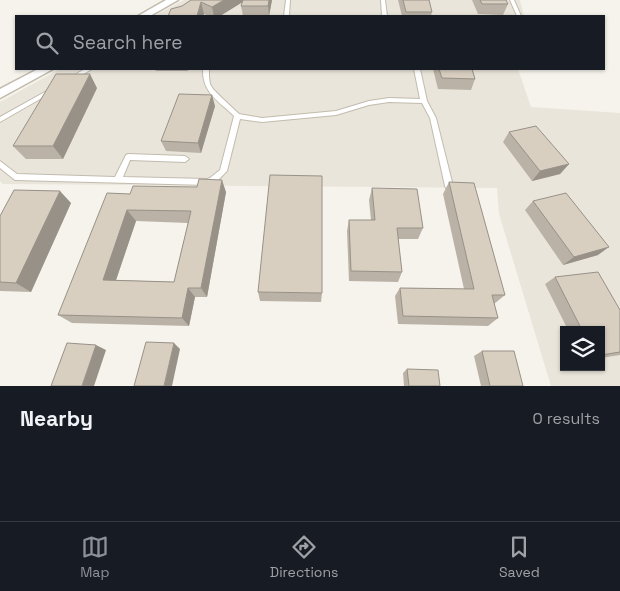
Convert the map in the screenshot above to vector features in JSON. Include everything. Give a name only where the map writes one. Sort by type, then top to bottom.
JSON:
[{"type":"street","points":[[146,15],[173,0]]},
{"type":"street","points":[[0,94],[45,70]]},
{"type":"lane","points":[[287,15],[288,0]]},
{"type":"lane","points":[[382,0],[385,15]]},
{"type":"lane","points":[[512,0],[520,15]]},
{"type":"lane","points":[[65,83],[87,70]]},
{"type":"lane","points":[[206,70],[208,86],[216,97],[237,116],[262,120],[336,113],[369,103],[390,100],[424,100]]},
{"type":"lane","points":[[417,70],[424,100],[433,118],[449,186]]},
{"type":"lane","points":[[0,120],[57,87]]},
{"type":"lane","points":[[0,164],[15,177],[200,183],[213,180],[226,166],[237,116]]},
{"type":"lane","points":[[118,179],[128,157],[185,158]]},
{"type":"shaded area","points":[[184,0],[520,0],[524,15],[156,15]]},
{"type":"shaded area","points":[[58,70],[518,70],[531,107],[620,113],[620,386],[551,386],[499,214],[497,188],[3,184],[0,181],[0,102]]},
{"type":"building","points":[[191,0],[224,0],[212,7],[201,2],[197,15],[168,15],[171,9],[182,6]]},
{"type":"building","points":[[243,0],[269,0],[268,6],[241,6]]},
{"type":"building","points":[[403,0],[429,0],[432,12],[406,12]]},
{"type":"building","points":[[480,0],[506,0],[508,4],[482,4]]},
{"type":"building","points":[[439,70],[472,70],[475,79],[442,78]]},
{"type":"building","points":[[56,74],[90,74],[53,146],[13,146]]},
{"type":"building","points":[[179,94],[212,95],[198,143],[161,141]]},
{"type":"building","points":[[536,126],[569,164],[540,171],[509,132]]},
{"type":"building","points":[[270,175],[322,176],[322,293],[258,292]]},
{"type":"building","points":[[199,179],[222,180],[201,288],[188,288],[182,318],[58,315],[107,193],[130,194],[133,186],[197,187]],"holes":[[[127,210],[191,211],[174,282],[103,280]]]},
{"type":"building","points":[[449,182],[474,183],[505,295],[492,295],[498,318],[403,316],[400,288],[474,289]]},
{"type":"building","points":[[372,188],[417,189],[423,228],[397,228],[402,272],[351,271],[349,220],[375,220]]},
{"type":"building","points":[[14,190],[60,191],[16,283],[0,282],[0,216]]},
{"type":"building","points":[[566,193],[609,247],[574,257],[533,201]]},
{"type":"building","points":[[598,272],[620,310],[620,352],[605,354],[605,326],[580,326],[555,277]]},
{"type":"building","points":[[146,342],[174,343],[164,386],[134,386]]},
{"type":"building","points":[[67,343],[96,345],[82,386],[51,386]]},
{"type":"building","points":[[482,351],[514,351],[523,386],[490,386]]},
{"type":"building","points":[[407,369],[438,370],[440,386],[409,386]]}]
